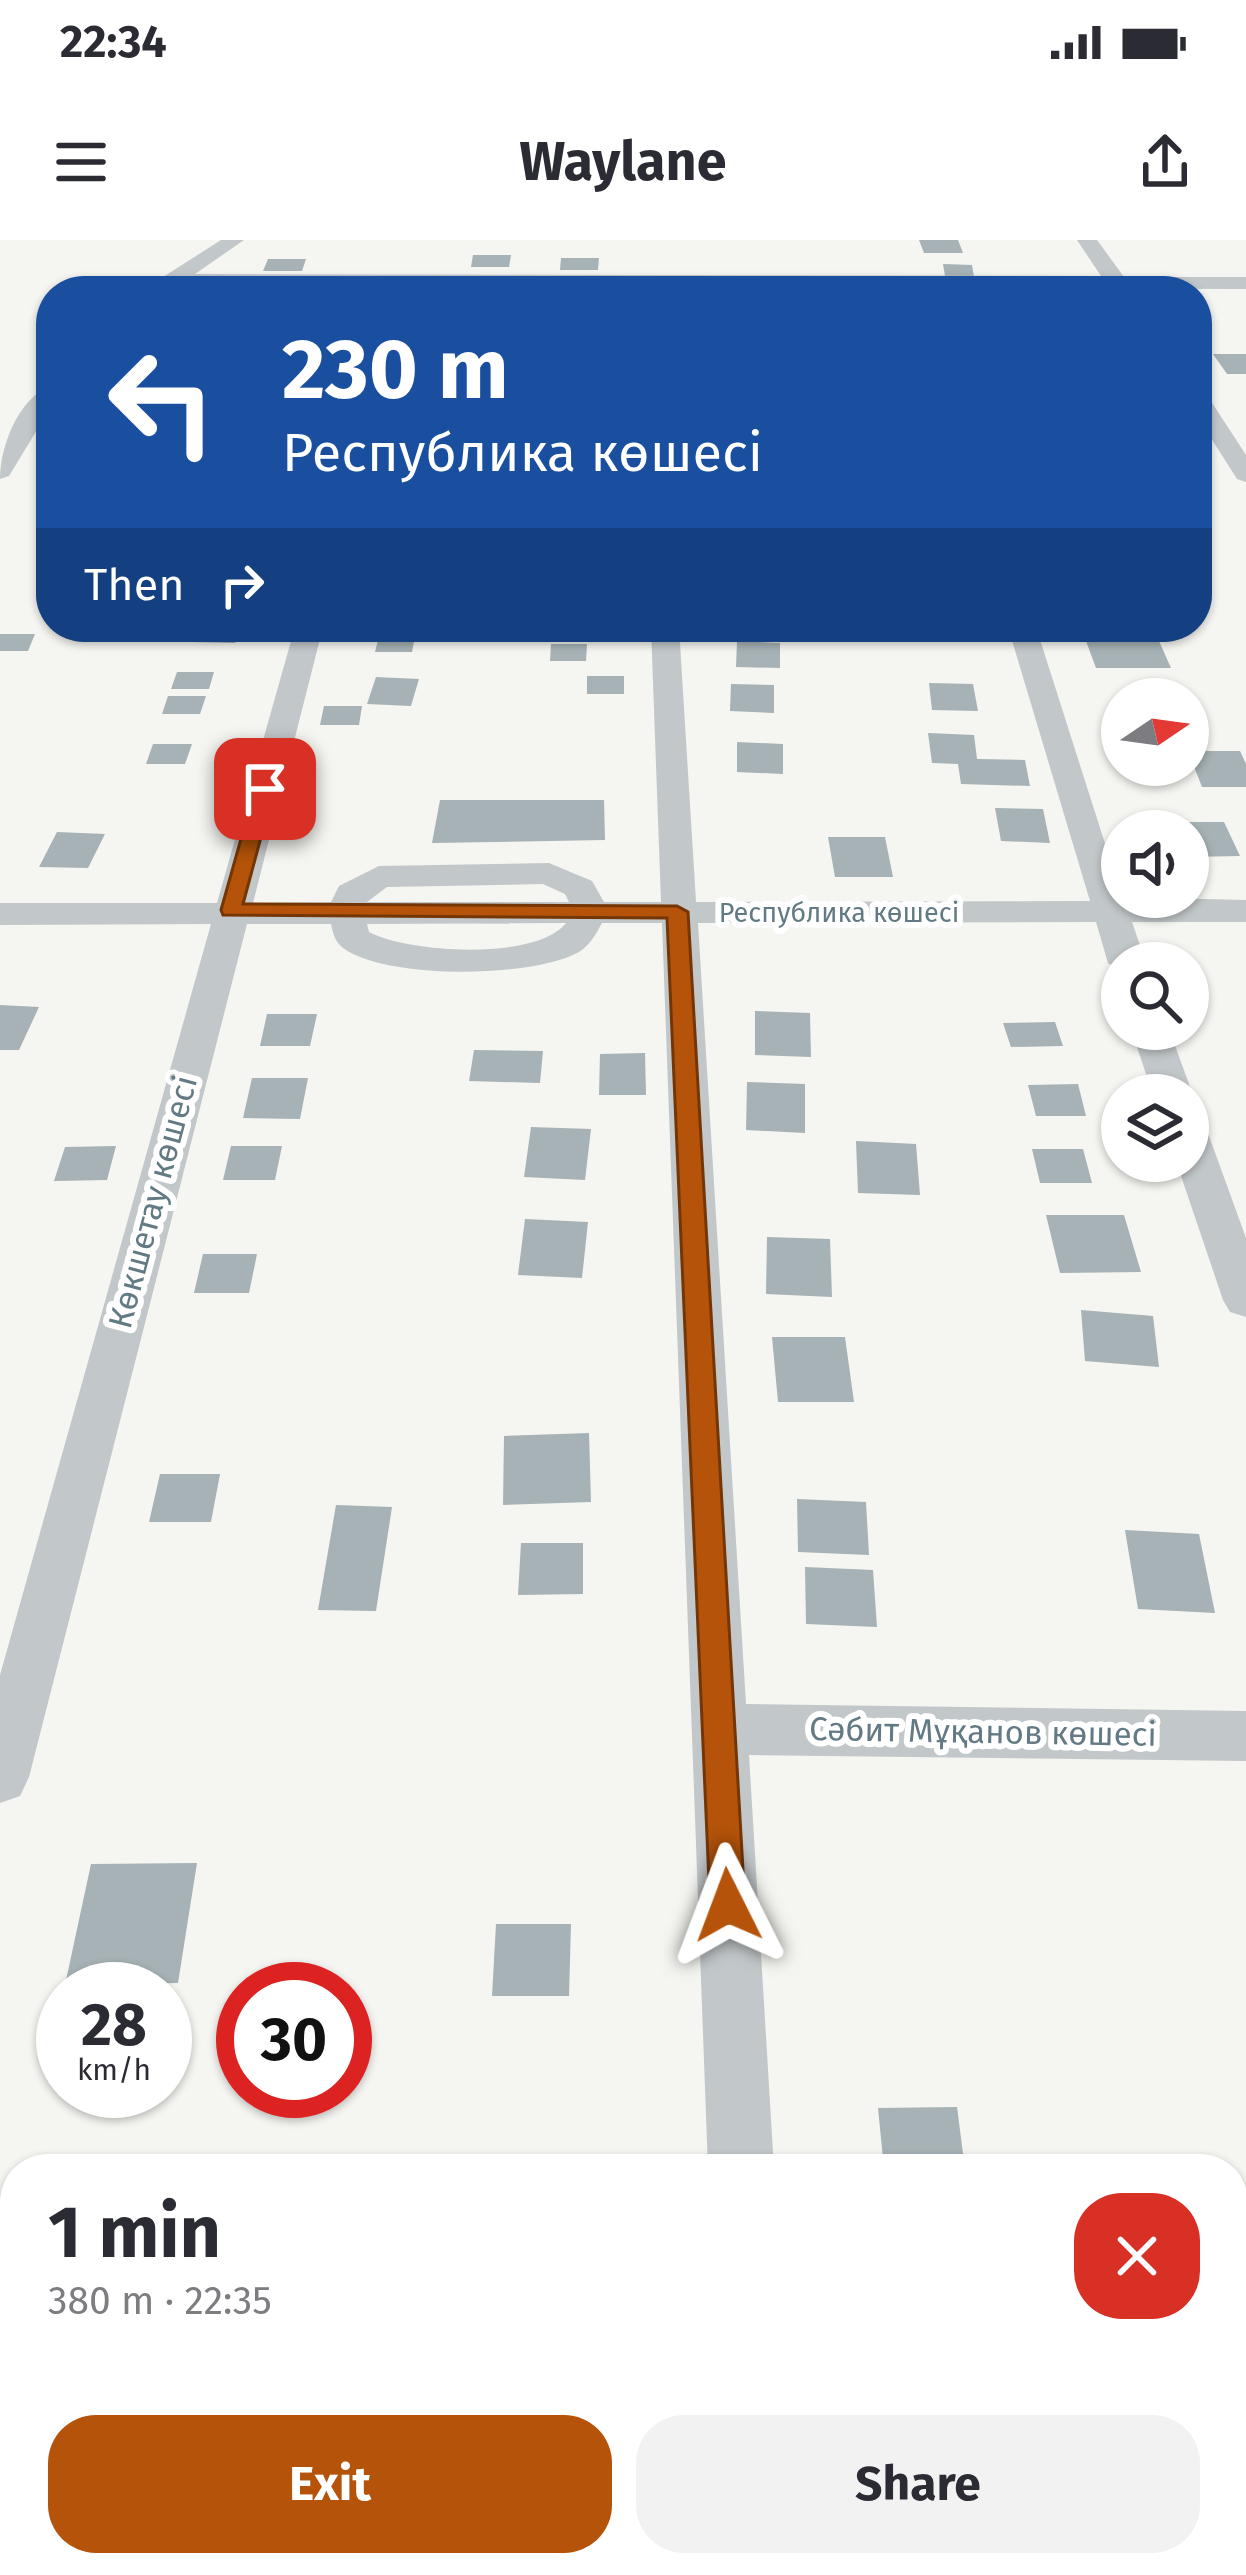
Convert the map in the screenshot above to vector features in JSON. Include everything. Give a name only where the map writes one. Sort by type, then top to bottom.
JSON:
[{"type":"street","points":[[178,276],[234,240]]},
{"type":"street","points":[[1087,240],[1112,276]]},
{"type":"street","points":[[903,255],[913,276]]},
{"type":"street","points":[[1212,284],[1246,283]]},
{"type":"street","points":[[0,471],[36,410]]},
{"type":"street","points":[[1212,421],[1246,474]]},
{"type":"street","name":"Көкшетау көшесі","points":[[4,1746],[306,642]]},
{"type":"street","points":[[666,642],[740,2154]]},
{"type":"street","points":[[1027,642],[1101,887]]},
{"type":"street","points":[[549,873],[580,888],[591,911],[576,938],[561,947],[454,958],[387,955],[365,947],[353,938],[346,912],[352,894],[379,877],[549,873]]},
{"type":"street","name":"Республика көшесі","points":[[591,911],[1101,913]]},
{"type":"street","name":"Республика көшесі","points":[[1209,912],[1246,911]]},
{"type":"street","points":[[0,914],[346,912]]},
{"type":"street","points":[[1204,1182],[1246,1300]]},
{"type":"street","name":"Сәбит Мұқанов көшесі","points":[[719,1729],[1246,1736]]},
{"type":"building","points":[[919,240],[958,240],[963,253],[924,253]]},
{"type":"building","points":[[473,255],[511,255],[509,267],[471,267]]},
{"type":"building","points":[[561,258],[599,258],[598,270],[560,270]]},
{"type":"building","points":[[268,259],[306,259],[302,271],[263,271]]},
{"type":"building","points":[[943,264],[972,265],[974,276],[945,276]]},
{"type":"building","points":[[1213,354],[1246,354],[1246,374],[1227,374]]},
{"type":"building","points":[[0,634],[35,634],[28,651],[0,651]]},
{"type":"building","points":[[378,642],[414,642],[412,652],[375,652]]},
{"type":"building","points":[[737,642],[780,643],[780,668],[736,667]]},
{"type":"building","points":[[1086,642],[1159,642],[1171,668],[1096,668]]},
{"type":"building","points":[[551,644],[587,644],[586,661],[550,661]]},
{"type":"building","points":[[177,672],[214,672],[209,689],[171,689]]},
{"type":"building","points":[[587,676],[624,676],[624,694],[587,694]]},
{"type":"building","points":[[376,677],[419,679],[411,706],[367,704]]},
{"type":"building","points":[[929,683],[973,684],[978,711],[932,710]]},
{"type":"building","points":[[731,684],[774,685],[774,713],[730,711]]},
{"type":"building","points":[[168,696],[206,696],[200,714],[162,714]]},
{"type":"building","points":[[324,706],[362,706],[359,725],[320,725]]},
{"type":"building","points":[[928,733],[974,735],[977,759],[1025,760],[1030,786],[961,784],[958,764],[932,763]]},
{"type":"building","points":[[737,742],[783,744],[783,774],[737,772]]},
{"type":"building","points":[[153,744],[192,744],[185,764],[146,764]]},
{"type":"building","points":[[1209,751],[1240,751],[1246,764],[1246,787],[1202,787],[1209,786]]},
{"type":"building","points":[[440,800],[604,800],[605,840],[432,843]]},
{"type":"building","points":[[995,808],[1043,809],[1050,843],[1001,841]]},
{"type":"building","points":[[1209,822],[1224,822],[1240,856],[1209,857]]},
{"type":"building","points":[[57,832],[105,834],[88,868],[39,867]]},
{"type":"building","points":[[828,837],[885,837],[893,877],[835,877]]},
{"type":"building","points":[[0,1005],[39,1007],[19,1050],[0,1050]]},
{"type":"building","points":[[755,1011],[810,1013],[811,1057],[755,1055]]},
{"type":"building","points":[[267,1014],[317,1014],[310,1046],[260,1046]]},
{"type":"building","points":[[1055,1022],[1063,1046],[1011,1047],[1003,1023]]},
{"type":"building","points":[[474,1050],[543,1051],[540,1083],[469,1081]]},
{"type":"building","points":[[645,1053],[646,1095],[599,1095],[600,1054]]},
{"type":"building","points":[[252,1078],[308,1078],[300,1119],[243,1118]]},
{"type":"building","points":[[747,1082],[805,1084],[805,1133],[746,1130]]},
{"type":"building","points":[[1078,1084],[1086,1116],[1036,1116],[1028,1085]]},
{"type":"building","points":[[531,1127],[591,1129],[585,1180],[524,1177]]},
{"type":"building","points":[[856,1141],[916,1144],[920,1195],[858,1193]]},
{"type":"building","points":[[116,1146],[107,1180],[54,1181],[65,1147]]},
{"type":"building","points":[[231,1146],[282,1146],[275,1180],[223,1180]]},
{"type":"building","points":[[1032,1149],[1083,1149],[1092,1183],[1040,1183]]},
{"type":"building","points":[[1046,1215],[1124,1215],[1141,1272],[1060,1273]]},
{"type":"building","points":[[525,1219],[588,1222],[582,1278],[518,1275]]},
{"type":"building","points":[[767,1237],[830,1239],[832,1297],[766,1294]]},
{"type":"building","points":[[203,1254],[257,1254],[249,1293],[194,1293]]},
{"type":"building","points":[[1081,1310],[1153,1316],[1159,1367],[1085,1361]]},
{"type":"building","points":[[772,1337],[845,1337],[854,1402],[778,1402]]},
{"type":"building","points":[[589,1433],[591,1502],[503,1505],[504,1436]]},
{"type":"building","points":[[160,1474],[220,1474],[211,1522],[149,1522]]},
{"type":"building","points":[[797,1499],[866,1502],[869,1555],[798,1552]]},
{"type":"building","points":[[336,1505],[392,1507],[376,1611],[318,1610]]},
{"type":"building","points":[[1125,1530],[1199,1534],[1215,1613],[1138,1609]]},
{"type":"building","points":[[521,1543],[583,1543],[583,1594],[518,1595]]},
{"type":"building","points":[[805,1567],[873,1570],[877,1627],[806,1624]]},
{"type":"building","points":[[197,1863],[181,1962],[70,1962],[91,1864]]},
{"type":"building","points":[[496,1924],[571,1924],[569,1996],[492,1996]]},
{"type":"building","points":[[957,2107],[963,2154],[883,2154],[878,2108]]},
{"type":"route","points":[[265,789],[231,910],[677,912],[728,1905]]}]
